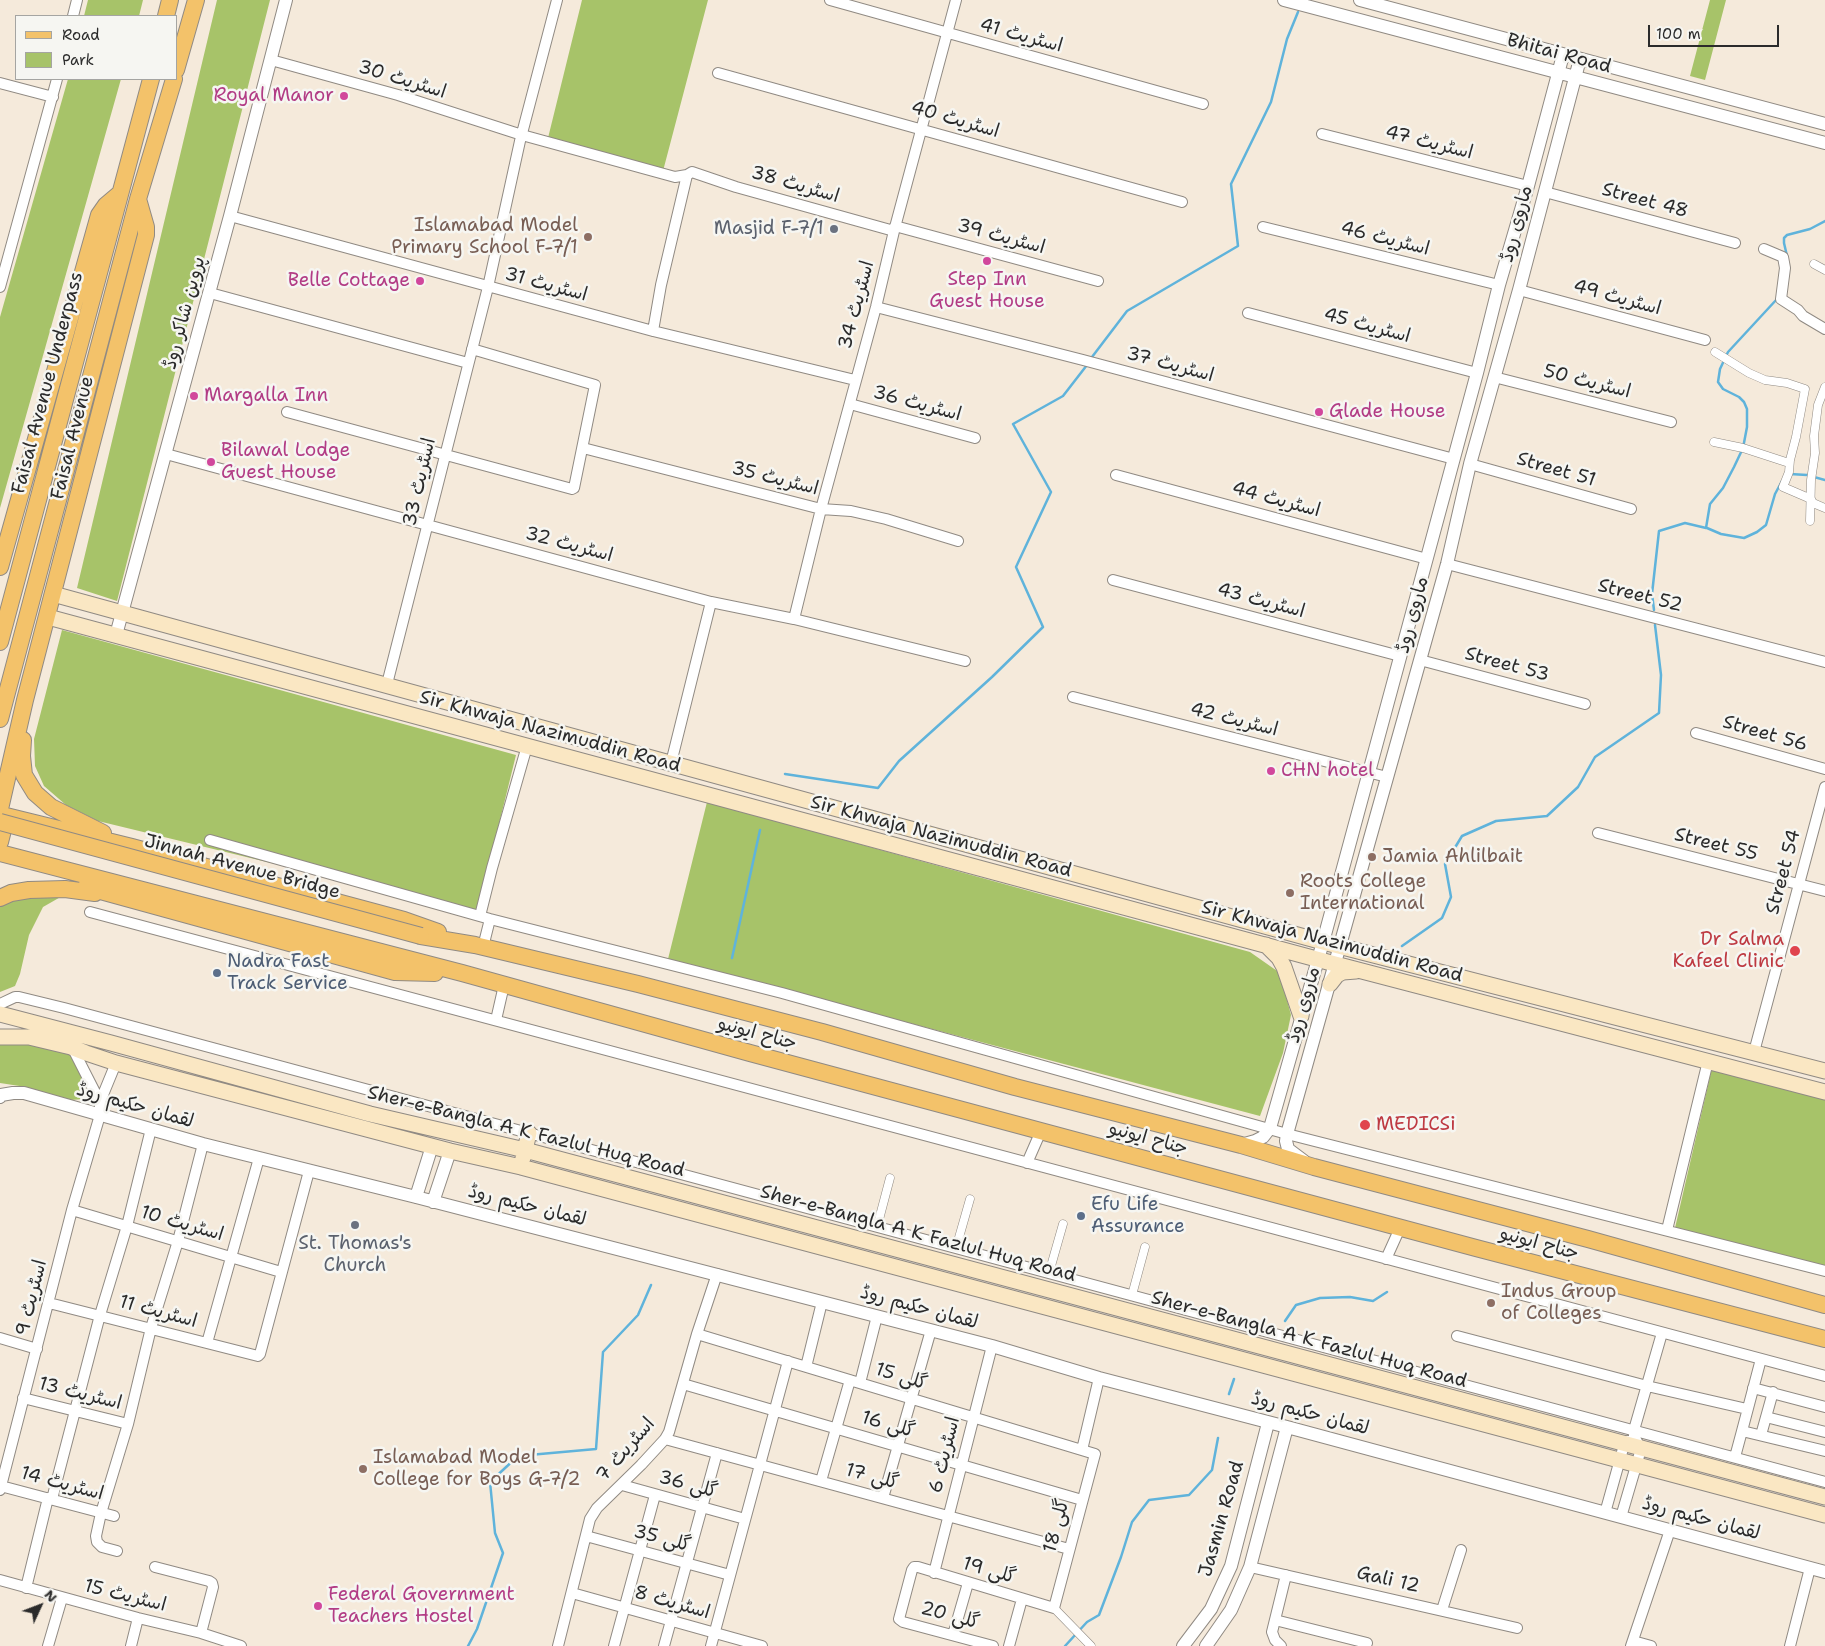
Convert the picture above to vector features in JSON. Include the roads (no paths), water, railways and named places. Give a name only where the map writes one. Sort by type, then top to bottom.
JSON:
[{"type":"main road","points":[[178,63],[196,0]]},
{"type":"main road","points":[[191,19],[207,0]]},
{"type":"main road","name":"Faisal Avenue","points":[[0,567],[99,215],[106,205],[119,193],[151,80]]},
{"type":"main road","points":[[0,718],[138,199],[174,80]]},
{"type":"main road","points":[[144,108],[164,112]]},
{"type":"main road","name":"Faisal Avenue Underpass","points":[[0,642],[119,193]]},
{"type":"main road","name":"Faisal Avenue","points":[[1,814],[25,700],[146,235],[146,227],[138,199]]},
{"type":"main road","name":"Sir Khwaja Nazimuddin Road","points":[[53,594],[1323,942],[1825,1071]]},
{"type":"main road","name":"Sir Khwaja Nazimuddin Road","points":[[48,617],[1335,964],[1825,1092]]},
{"type":"main road","points":[[0,772],[10,735],[25,700]]},
{"type":"main road","points":[[25,700],[23,766],[24,775],[34,793],[51,807],[132,847]]},
{"type":"main road","points":[[447,725],[451,702]]},
{"type":"main road","points":[[0,842],[4,826],[1,814],[404,920],[479,946]]},
{"type":"main road","name":"Jinnah Avenue Bridge","points":[[1,814],[421,936],[479,946]]},
{"type":"main road","points":[[0,853],[462,973]]},
{"type":"main road","points":[[0,861],[115,895],[395,972],[462,973]]},
{"type":"main road","points":[[0,898],[12,893],[30,890],[65,889],[115,895]]},
{"type":"main road","points":[[1266,945],[1279,958],[1284,967],[1301,1016]]},
{"type":"main road","name":"جناح ایونیو","points":[[479,946],[822,1032],[1015,1087],[1241,1144],[1314,1167],[1588,1238],[1825,1305]]},
{"type":"main road","points":[[1330,984],[1337,975],[1343,972],[1364,971]]},
{"type":"main road","name":"جناح ایونیو","points":[[462,973],[1400,1228],[1825,1339]]},
{"type":"main road","name":"Sher-e-Bangla A K Fazlul Huq Road","points":[[0,1014],[370,1114],[525,1150],[1825,1497]]},
{"type":"main road","name":"Sher-e-Bangla A K Fazlul Huq Road","points":[[0,1036],[29,1037],[71,1047],[86,1054],[116,1063],[450,1151],[521,1167],[1296,1374],[1336,1384],[1630,1444]]},
{"type":"main road","points":[[521,1167],[529,1133]]},
{"type":"main road","points":[[976,1288],[981,1272]]},
{"type":"main road","points":[[1336,1384],[1340,1368]]},
{"type":"main road","name":"Sher-e-Bangla A K Fazlul Huq Road","points":[[1630,1444],[1636,1463],[1825,1515]]},
{"type":"street","points":[[73,15],[77,0]]},
{"type":"street","name":"پروین شاکر روڈ","points":[[116,635],[210,293],[286,0]]},
{"type":"street","name":"اسٹریٹ 33","points":[[387,684],[488,287],[522,135],[557,0]]},
{"type":"street","name":"اسٹریٹ 41","points":[[830,0],[1203,104]]},
{"type":"street","name":"اسٹریٹ 34","points":[[794,619],[956,0]]},
{"type":"street","name":"Bhitai Road","points":[[1284,0],[1825,143]]},
{"type":"street","name":"Bhitai Road","points":[[1360,0],[1825,124]]},
{"type":"street","name":"ماروی روڈ","points":[[1270,1128],[1323,942],[1477,374],[1498,285],[1528,186],[1563,54]]},
{"type":"street","name":"ماروی روڈ","points":[[1287,1134],[1447,564],[1470,464],[1519,290],[1580,59]]},
{"type":"street","name":"اسٹریٹ 30","points":[[271,60],[398,96],[522,135],[675,177],[687,175]]},
{"type":"street","name":"اسٹریٹ 40","points":[[718,73],[1182,202]]},
{"type":"street","points":[[0,287],[58,80]]},
{"type":"street","points":[[0,83],[53,97]]},
{"type":"street","name":"اسٹریٹ 47","points":[[1322,134],[1528,186]]},
{"type":"street","name":"اسٹریٹ 38","points":[[687,175],[692,172],[736,187],[895,229]]},
{"type":"street","points":[[653,331],[661,284],[687,175]]},
{"type":"street","points":[[1528,186],[1545,192]]},
{"type":"street","name":"Street 48","points":[[1545,192],[1735,243]]},
{"type":"street","name":"اسٹریٹ 31","points":[[230,216],[653,331],[855,380]]},
{"type":"street","name":"اسٹریٹ 46","points":[[1263,227],[1498,285]]},
{"type":"street","name":"اسٹریٹ 39","points":[[895,229],[1098,282]]},
{"type":"street","points":[[0,242],[11,245]]},
{"type":"street","points":[[1764,249],[1783,257],[1785,268],[1781,299],[1798,310],[1803,316],[1825,329]]},
{"type":"street","points":[[1814,264],[1825,270]]},
{"type":"street","points":[[1498,285],[1519,290]]},
{"type":"street","name":"اسٹریٹ 49","points":[[1519,290],[1705,340]]},
{"type":"street","points":[[210,293],[468,363]]},
{"type":"street","name":"اسٹریٹ 37","points":[[876,307],[1454,459]]},
{"type":"street","name":"اسٹریٹ 45","points":[[1248,313],[1477,374]]},
{"type":"street","points":[[287,412],[572,489],[583,448],[595,386],[472,349]]},
{"type":"street","points":[[1718,354],[1742,370],[1765,380],[1787,383],[1805,389],[1789,463],[1788,476],[1784,487],[1825,508]]},
{"type":"street","points":[[1477,374],[1494,377]]},
{"type":"street","name":"اسٹریٹ 50","points":[[1494,377],[1671,422]]},
{"type":"street","points":[[1810,521],[1810,499],[1815,454],[1814,436],[1818,404],[1825,387]]},
{"type":"street","name":"اسٹریٹ 36","points":[[850,404],[975,438]]},
{"type":"street","points":[[1714,442],[1743,448],[1789,463]]},
{"type":"street","name":"اسٹریٹ 35","points":[[583,448],[821,510],[851,511],[958,540]]},
{"type":"street","name":"اسٹریٹ 32","points":[[166,454],[712,602],[794,619],[965,661]]},
{"type":"street","points":[[1454,459],[1470,464]]},
{"type":"street","name":"Street 51","points":[[1470,464],[1631,510]]},
{"type":"street","name":"اسٹریٹ 44","points":[[1116,475],[1427,559]]},
{"type":"street","points":[[1427,559],[1447,564]]},
{"type":"street","name":"Street 52","points":[[1447,564],[1825,662]]},
{"type":"street","name":"اسٹریٹ 43","points":[[1113,580],[1400,656]]},
{"type":"street","points":[[671,763],[712,602]]},
{"type":"street","points":[[1400,656],[1420,660]]},
{"type":"street","name":"Street 53","points":[[1420,660],[1585,704]]},
{"type":"street","name":"اسٹریٹ 42","points":[[1072,697],[1387,777]]},
{"type":"street","name":"Street 56","points":[[1696,733],[1825,769]]},
{"type":"street","points":[[479,946],[492,868],[527,746]]},
{"type":"street","name":"Street 54","points":[[1754,1052],[1825,787]]},
{"type":"street","name":"Street 55","points":[[1598,833],[1825,891]]},
{"type":"street","points":[[210,840],[485,918],[782,993],[1287,1134],[1825,1271]]},
{"type":"street","points":[[90,912],[1825,1376]]},
{"type":"street","points":[[496,1020],[504,985]]},
{"type":"street","points":[[0,1004],[15,997],[20,997],[64,1008],[1132,1295],[1630,1444],[1735,1458],[1825,1482]]},
{"type":"street","points":[[64,1031],[100,1102]]},
{"type":"street","points":[[1667,1230],[1708,1062]]},
{"type":"street","points":[[100,1102],[116,1063]]},
{"type":"street","name":"لقمان حکیم روڈ","points":[[1,1096],[24,1093],[203,1144],[717,1274],[992,1346],[1099,1378],[1825,1572]]},
{"type":"street","name":"اسٹریٹ 9","points":[[1,1488],[72,1210],[100,1115],[100,1102]]},
{"type":"street","points":[[1241,1144],[1255,1142],[1263,1137],[1270,1128]]},
{"type":"street","points":[[26,1588],[100,1315],[127,1226],[151,1129]]},
{"type":"street","points":[[1027,1163],[1041,1131]]},
{"type":"street","points":[[1287,1134],[1288,1150],[1314,1167]]},
{"type":"street","points":[[117,1551],[102,1547],[97,1542],[96,1536],[203,1144]]},
{"type":"street","points":[[416,1197],[432,1146]]},
{"type":"street","points":[[433,1202],[450,1151]]},
{"type":"street","points":[[207,1344],[259,1158]]},
{"type":"street","points":[[281,1272],[309,1171]]},
{"type":"street","points":[[877,1227],[890,1178]]},
{"type":"street","points":[[956,1248],[970,1199]]},
{"type":"street","name":"اسٹریٹ 10","points":[[72,1210],[281,1272]]},
{"type":"street","points":[[1049,1273],[1063,1224]]},
{"type":"street","points":[[1386,1259],[1400,1228]]},
{"type":"street","points":[[1132,1295],[1145,1247]]},
{"type":"street","points":[[981,1272],[987,1256]]},
{"type":"street","name":"اسٹریٹ 11","points":[[49,1303],[258,1356],[281,1272]]},
{"type":"street","name":"اسٹریٹ 7","points":[[558,1646],[590,1519],[597,1508],[622,1485],[665,1439],[669,1432],[697,1334],[717,1274]]},
{"type":"street","points":[[806,1367],[822,1302]]},
{"type":"street","points":[[821,1481],[836,1429],[855,1382],[877,1316]]},
{"type":"street","points":[[882,1498],[931,1330]]},
{"type":"street","points":[[1604,1513],[1630,1444],[1662,1333]]},
{"type":"street","name":"گلی 15","points":[[697,1334],[1095,1454]]},
{"type":"street","points":[[1457,1336],[1747,1410]]},
{"type":"street","points":[[0,1338],[37,1349]]},
{"type":"street","name":"اسٹریٹ 6","points":[[934,1573],[972,1417],[992,1346]]},
{"type":"street","points":[[1735,1458],[1761,1359]]},
{"type":"street","points":[[711,1646],[788,1361]]},
{"type":"street","points":[[1082,1450],[1099,1378]]},
{"type":"street","name":"گلی 16","points":[[683,1384],[1082,1500]]},
{"type":"street","points":[[1753,1388],[1825,1407]]},
{"type":"street","points":[[1760,1436],[1773,1392]]},
{"type":"street","name":"اسٹریٹ 13","points":[[23,1398],[128,1424]]},
{"type":"street","points":[[1766,1417],[1825,1432]]},
{"type":"street","name":"Jasmin Road","points":[[1183,1646],[1211,1609],[1231,1566],[1268,1422]]},
{"type":"street","name":"Jasmin Road","points":[[1206,1646],[1231,1610],[1249,1570],[1287,1427]]},
{"type":"street","points":[[1742,1431],[1825,1451]]},
{"type":"street","name":"گلی 17","points":[[665,1439],[1069,1549]]},
{"type":"street","points":[[664,1646],[717,1453]]},
{"type":"street","name":"گلی 18","points":[[1054,1608],[1095,1454]]},
{"type":"street","points":[[1621,1517],[1636,1463]]},
{"type":"street","name":"گلی 36","points":[[622,1485],[745,1519]]},
{"type":"street","name":"اسٹریٹ 14","points":[[1,1488],[114,1516]]},
{"type":"street","points":[[614,1646],[655,1494]]},
{"type":"street","points":[[1651,1646],[1632,1644],[1670,1530]]},
{"type":"street","name":"گلی 35","points":[[586,1536],[730,1575]]},
{"type":"street","points":[[1442,1610],[1461,1550]]},
{"type":"street","points":[[1231,1566],[1249,1570]]},
{"type":"street","points":[[155,1567],[212,1583],[204,1638]]},
{"type":"street","name":"گلی 19","points":[[899,1619],[914,1567],[1054,1608]]},
{"type":"street","points":[[1790,1646],[1810,1568]]},
{"type":"street","name":"Gali 12","points":[[1249,1570],[1286,1575],[1518,1628]]},
{"type":"street","points":[[1282,1646],[1275,1640],[1272,1632],[1286,1575]]},
{"type":"street","name":"اسٹریٹ 15","points":[[0,1580],[204,1638],[241,1646]]},
{"type":"street","points":[[953,1635],[968,1583]]},
{"type":"street","name":"اسٹریٹ 8","points":[[572,1593],[762,1646]]},
{"type":"street","points":[[48,1646],[62,1598]]},
{"type":"street","points":[[1009,1646],[1022,1599]]},
{"type":"street","points":[[1054,1608],[1091,1646]]},
{"type":"street","points":[[131,1646],[138,1618]]},
{"type":"street","name":"گلی 20","points":[[899,1619],[903,1622],[993,1646]]},
{"type":"street","points":[[1275,1620],[1367,1643]]},
{"type":"waterway","points":[[1092,357],[1127,311],[1238,246],[1231,184],[1271,102],[1287,39],[1298,12]]},
{"type":"waterway","points":[[1787,256],[1784,243],[1784,238],[1787,235],[1810,229],[1825,221]]},
{"type":"waterway","points":[[1654,610],[1652,594],[1659,531],[1685,523],[1706,528],[1710,504],[1723,488],[1743,448],[1747,427],[1747,409],[1739,397],[1723,389],[1718,382],[1720,369],[1728,352],[1777,299]]},
{"type":"waterway","points":[[785,774],[878,788],[899,761],[992,677],[1043,627],[1016,567],[1051,492],[1013,424],[1063,396],[1087,365]]},
{"type":"waterway","points":[[1790,474],[1807,475],[1825,480]]},
{"type":"waterway","points":[[1707,528],[1721,534],[1744,538],[1757,532],[1766,525],[1775,494],[1782,481]]},
{"type":"waterway","points":[[1402,946],[1442,918],[1451,897],[1445,864],[1462,836],[1496,821],[1547,816],[1578,787],[1595,757],[1659,713],[1661,675],[1655,625]]},
{"type":"waterway","points":[[732,958],[760,830]]},
{"type":"waterway","points":[[468,1646],[477,1629],[503,1553],[495,1533],[490,1482],[518,1456],[596,1449],[603,1352],[638,1315],[651,1285]]},
{"type":"waterway","points":[[1285,1321],[1296,1305],[1320,1298],[1350,1297],[1373,1301],[1387,1292]]},
{"type":"waterway","points":[[1229,1394],[1234,1379]]},
{"type":"waterway","points":[[1065,1646],[1087,1622],[1099,1615],[1132,1522],[1149,1500],[1189,1495],[1212,1470],[1218,1438]]},
{"type":"place","name":"Royal Manor","points":[[344,96]]},
{"type":"place","name":"Masjid F-7/1","points":[[834,229]]},
{"type":"place","name":"Islamabad Model Primary School F-7/1","points":[[588,237]]},
{"type":"place","name":"Step Inn Guest House","points":[[987,261]]},
{"type":"place","name":"Belle Cottage","points":[[420,281]]},
{"type":"place","name":"Margalla Inn","points":[[194,396]]},
{"type":"place","name":"Glade House","points":[[1319,412]]},
{"type":"place","name":"Bilawal Lodge Guest House","points":[[211,462]]},
{"type":"place","name":"CHN hotel","points":[[1271,771]]},
{"type":"place","name":"Jamia Ahlilbait","points":[[1372,857]]},
{"type":"place","name":"Roots College International","points":[[1290,893]]},
{"type":"place","name":"Dr Salma Kafeel Clinic","points":[[1795,951]]},
{"type":"place","name":"Nadra Fast Track Service","points":[[217,973]]},
{"type":"place","name":"MEDICSi","points":[[1365,1125]]},
{"type":"place","name":"Efu Life Assurance","points":[[1081,1216]]},
{"type":"place","name":"St. Thomas's Church","points":[[355,1225]]},
{"type":"place","name":"Indus Group of Colleges","points":[[1491,1303]]},
{"type":"place","name":"Islamabad Model College for Boys G-7/2","points":[[363,1469]]},
{"type":"place","name":"Federal Government Teachers Hostel","points":[[318,1606]]}]
